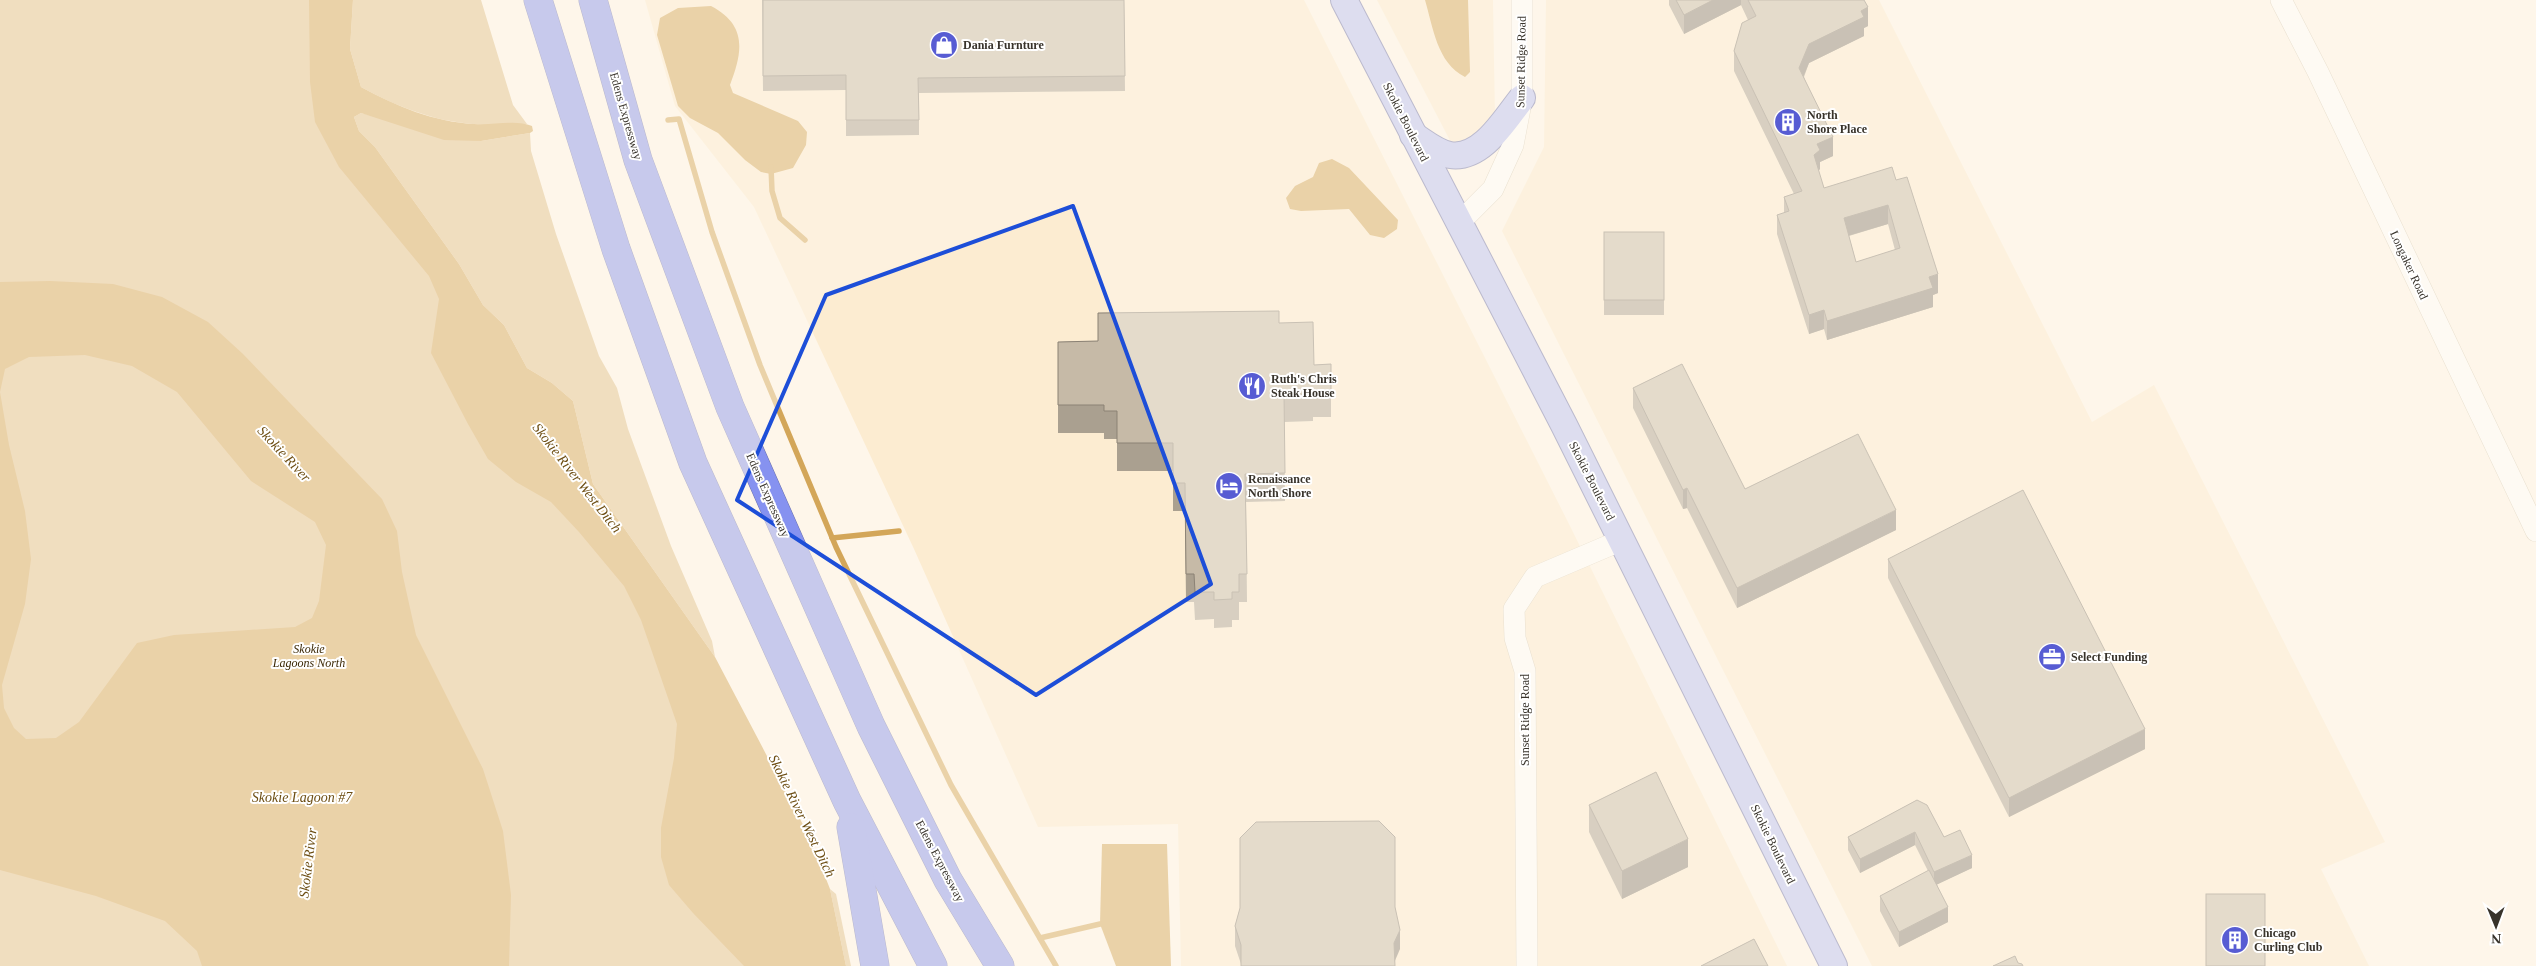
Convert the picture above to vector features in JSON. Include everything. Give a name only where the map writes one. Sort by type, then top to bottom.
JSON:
[{"type":"highway","points":[[538,0],[616,249],[694,463],[847,801],[933,966]]},
{"type":"highway","name":"Edens Expressway","points":[[593,0],[638,160],[730,407],[871,726],[948,880],[1000,966]]},
{"type":"highway","points":[[847,801],[875,966]]},
{"type":"highway","points":[[948,880],[1020,966]]},
{"type":"main road","name":"Skokie Boulevard","points":[[1344,0],[1458,224],[1564,425],[1834,966]]},
{"type":"main road","points":[[1413,135],[1442,152],[1451,155],[1473,151],[1484,143],[1522,98]]},
{"type":"street","name":"Sunset Ridge Road","points":[[1458,224],[1493,189],[1514,145],[1522,98],[1522,0]]},
{"type":"street","name":"Longaker Road","points":[[2281,0],[2318,72],[2536,531]]},
{"type":"street","name":"Sunset Ridge Road","points":[[1527,966],[1525,671],[1515,638],[1514,609],[1535,577],[1622,540]]},
{"type":"highlighted area","points":[[1073,206],[1211,584],[1036,695],[737,500],[826,295]]},
{"type":"shaded area","points":[[645,0],[1304,0],[1569,524],[1787,966],[1181,966],[1178,824],[1038,827],[914,549],[754,207],[675,106]]},
{"type":"shaded area","points":[[1377,0],[1493,0],[1495,120],[1456,152]]},
{"type":"shaded area","points":[[1546,0],[1879,0],[2092,422],[2154,385],[2385,842],[2321,869],[2369,966],[1872,966],[1502,231],[1544,147]]},
{"type":"green space","name":"Skokie Lagoons North","points":[[0,0],[322,0],[326,79],[588,509],[838,966],[0,966]]},
{"type":"green space","points":[[353,0],[481,0],[513,105],[527,124],[479,125],[444,120],[415,112],[361,87],[350,49]]},
{"type":"green space","points":[[361,113],[481,141],[530,133],[531,151],[556,234],[599,356],[617,388],[628,429],[671,546],[712,641],[715,657],[593,484],[573,401],[552,383],[527,368],[504,325],[483,305],[459,264],[375,147],[359,131],[354,117]]},
{"type":"green space","points":[[830,889],[836,894],[851,966],[846,966]]},
{"type":"water","name":"Skokie River West Ditch","points":[[309,0],[353,0],[350,49],[361,87],[402,107],[444,120],[481,124],[518,123],[532,126],[533,131],[530,133],[481,141],[444,140],[361,113],[354,117],[359,131],[375,147],[459,264],[483,305],[504,325],[527,368],[552,383],[573,401],[593,484],[715,657],[810,838],[830,889],[846,966],[744,966],[669,885],[661,857],[661,828],[674,758],[677,724],[641,620],[624,586],[579,532],[551,502],[516,482],[488,459],[468,424],[431,353],[439,299],[429,276],[339,167],[315,122],[310,82]]},
{"type":"water","points":[[1425,0],[1468,0],[1470,72],[1465,77],[1448,63],[1442,54]]},
{"type":"water","points":[[711,6],[723,13],[731,22],[739,40],[738,61],[730,85],[733,93],[798,121],[807,132],[806,145],[793,168],[771,174],[761,172],[745,160],[718,133],[690,118],[678,106],[657,35],[660,18],[678,8]]},
{"type":"water","points":[[1332,159],[1349,168],[1398,220],[1397,229],[1384,238],[1370,235],[1349,209],[1301,211],[1290,209],[1286,198],[1295,186],[1313,177],[1319,163]]},
{"type":"water","name":"Skokie Lagoon #7","points":[[50,281],[113,284],[162,297],[208,322],[243,354],[382,499],[397,531],[402,572],[416,635],[483,769],[503,831],[511,895],[509,966],[202,966],[197,951],[165,921],[96,896],[0,870],[0,392],[0,282]],"holes":[[[85,355],[132,366],[177,392],[251,481],[315,522],[326,545],[319,601],[312,618],[295,627],[174,635],[137,643],[79,722],[56,738],[26,739],[14,728],[4,708],[2,685],[25,604],[31,559],[25,511],[9,445],[0,392],[5,369],[29,357]]]},
{"type":"water","points":[[1102,844],[1167,844],[1171,966],[1116,966],[1100,924]]},
{"type":"building","name":"Dania Furnture","points":[[763,0],[1124,0],[1125,76],[918,78],[919,120],[846,120],[846,75],[763,76]]},
{"type":"building","points":[[1676,0],[1713,0],[1684,15]]},
{"type":"building","points":[[1748,0],[1864,0],[1868,7],[1861,11],[1864,17],[1809,44],[1799,68],[1833,137],[1817,144],[1820,150],[1814,155],[1824,188],[1892,167],[1896,180],[1907,177],[1938,274],[1929,277],[1933,288],[1827,321],[1824,310],[1809,315],[1777,215],[1789,211],[1784,197],[1802,191],[1734,51],[1742,23],[1756,16]],"holes":[[[1888,205],[1900,248],[1856,262],[1844,218]]]},
{"type":"building","points":[[1604,232],[1664,232],[1664,300],[1604,300]]},
{"type":"building","name":"Renaissance North Shore","points":[[1279,311],[1279,323],[1313,322],[1314,365],[1331,364],[1331,390],[1312,390],[1313,394],[1284,394],[1285,473],[1245,474],[1247,574],[1239,574],[1239,592],[1232,592],[1232,599],[1214,600],[1214,592],[1195,592],[1194,574],[1186,574],[1185,483],[1173,483],[1173,443],[1117,443],[1117,411],[1104,411],[1104,405],[1058,405],[1058,342],[1098,341],[1098,313]]},
{"type":"building","points":[[1682,364],[1745,489],[1858,434],[1896,510],[1737,588],[1687,488],[1683,490],[1633,388]]},
{"type":"building","points":[[2023,490],[2145,729],[2009,798],[1888,559]]},
{"type":"building","points":[[1656,772],[1688,839],[1622,871],[1589,805]]},
{"type":"building","points":[[1917,800],[1927,805],[1944,837],[1960,830],[1972,855],[1934,872],[1915,832],[1860,859],[1848,837]]},
{"type":"building","points":[[1379,821],[1395,837],[1395,907],[1400,930],[1394,943],[1395,966],[1241,966],[1241,945],[1235,926],[1240,908],[1240,838],[1256,822]]},
{"type":"building","points":[[1929,870],[1948,907],[1899,932],[1880,896]]},
{"type":"building","name":"Chicago Curling Club","points":[[2206,894],[2265,894],[2265,966],[2206,966]]},
{"type":"building","points":[[1754,939],[1768,966],[1701,966]]},
{"type":"building","points":[[2015,956],[2018,963],[2023,966],[1993,966]]},
{"type":"waterway","points":[[668,120],[679,119],[712,232],[760,365],[836,547],[951,785],[1056,966]]},
{"type":"waterway","points":[[771,167],[772,191],[780,218],[805,240]]},
{"type":"waterway","points":[[832,538],[899,531]]},
{"type":"waterway","points":[[1040,938],[1100,924]]},
{"type":"place","name":"Dania Furnture","points":[[944,45]]},
{"type":"place","name":"North Shore Place","points":[[1788,122]]},
{"type":"place","name":"Ruth's Chris Steak House","points":[[1252,386]]},
{"type":"place","name":"Renaissance North Shore","points":[[1229,486]]},
{"type":"place","name":"Select Funding","points":[[2052,657]]},
{"type":"place","name":"Chicago Curling Club","points":[[2235,940]]},
{"type":"water label","name":"Skokie River","points":[[284,454]]},
{"type":"water label","name":"Skokie River","points":[[308,863]]}]
